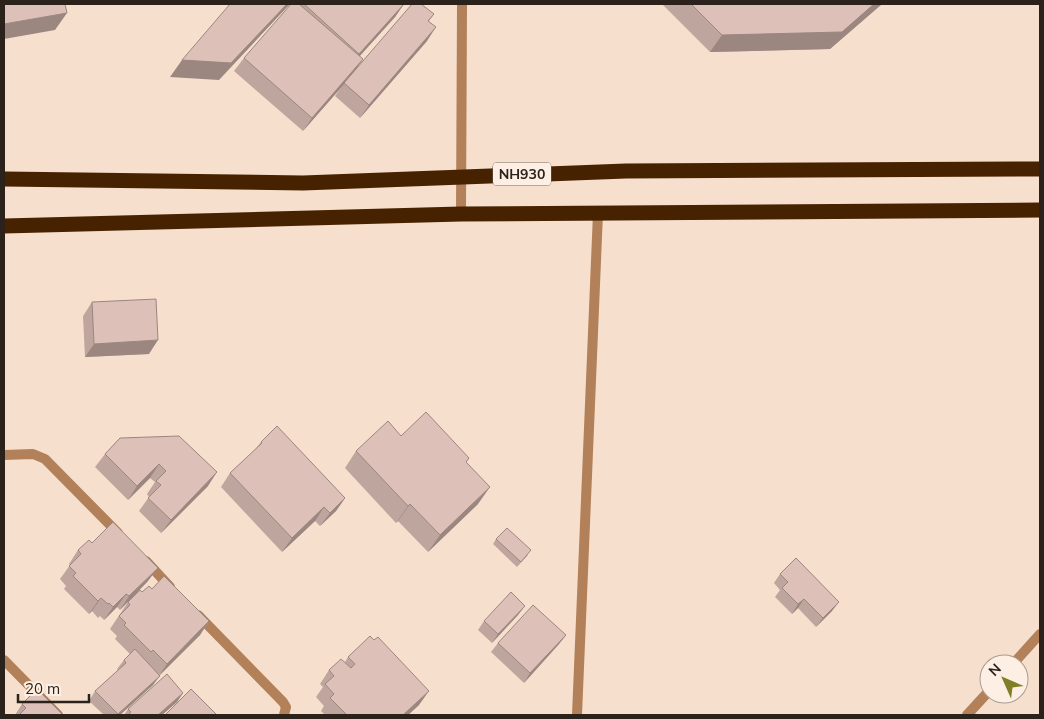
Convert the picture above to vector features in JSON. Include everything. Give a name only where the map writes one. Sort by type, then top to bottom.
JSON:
[{"type":"highway","name":"NH930","points":[[4,179],[303,183],[626,170],[1040,169]]},
{"type":"highway","points":[[4,226],[460,214],[1040,210]]},
{"type":"street","points":[[460,214],[462,4]]},
{"type":"street","points":[[577,715],[598,213]]},
{"type":"street","points":[[4,455],[34,454],[45,459],[125,540]]},
{"type":"street","points":[[139,554],[180,597]]},
{"type":"street","points":[[194,611],[283,702],[286,707],[284,715]]},
{"type":"street","points":[[1022,654],[1040,634]]},
{"type":"street","points":[[4,660],[58,715]]},
{"type":"street","points":[[967,715],[979,702]]},
{"type":"building","points":[[4,4],[65,4],[67,13],[4,24]]},
{"type":"building","points":[[230,4],[287,4],[231,63],[182,60]]},
{"type":"building","points":[[291,4],[299,4],[363,59],[312,118],[244,58]]},
{"type":"building","points":[[304,4],[404,4],[359,54]]},
{"type":"building","points":[[412,4],[421,4],[434,14],[428,21],[436,27],[369,105],[344,83]]},
{"type":"building","points":[[691,4],[874,4],[842,32],[722,35]]},
{"type":"building","points":[[156,299],[158,340],[94,344],[92,302]]},
{"type":"building","points":[[426,412],[469,458],[466,462],[490,487],[440,535],[410,504],[408,506],[356,451],[388,421],[401,436]]},
{"type":"building","points":[[277,426],[345,498],[330,513],[324,507],[292,538],[230,473]]},
{"type":"building","points":[[179,436],[217,472],[171,520],[148,498],[161,485],[156,481],[166,471],[159,464],[137,486],[105,454],[120,438]]},
{"type":"building","points":[[113,522],[158,568],[129,596],[126,594],[113,607],[101,598],[98,601],[73,576],[76,573],[69,566],[81,554],[78,550],[89,540],[92,543]]},
{"type":"building","points":[[507,528],[531,550],[521,562],[496,539]]},
{"type":"building","points":[[796,558],[839,602],[823,618],[804,599],[798,604],[782,588],[788,582],[780,574]]},
{"type":"building","points":[[164,576],[209,621],[167,664],[153,650],[151,652],[124,625],[126,623],[119,616],[130,605],[128,602],[140,590],[142,592],[149,586],[152,589]]},
{"type":"building","points":[[511,592],[525,606],[498,634],[484,621]]},
{"type":"building","points":[[533,605],[566,635],[530,673],[498,643]]},
{"type":"building","points":[[370,636],[374,640],[378,637],[429,691],[403,715],[347,715],[330,698],[334,694],[325,684],[334,676],[329,670],[341,659],[351,668],[355,664],[348,657]]},
{"type":"building","points":[[135,649],[160,676],[118,714],[95,691],[126,663],[124,660]]},
{"type":"building","points":[[167,674],[183,693],[158,715],[128,715],[131,712],[128,709]]},
{"type":"building","points":[[37,689],[63,715],[19,715],[26,708],[22,704]]},
{"type":"building","points":[[191,689],[217,715],[165,715]]}]
